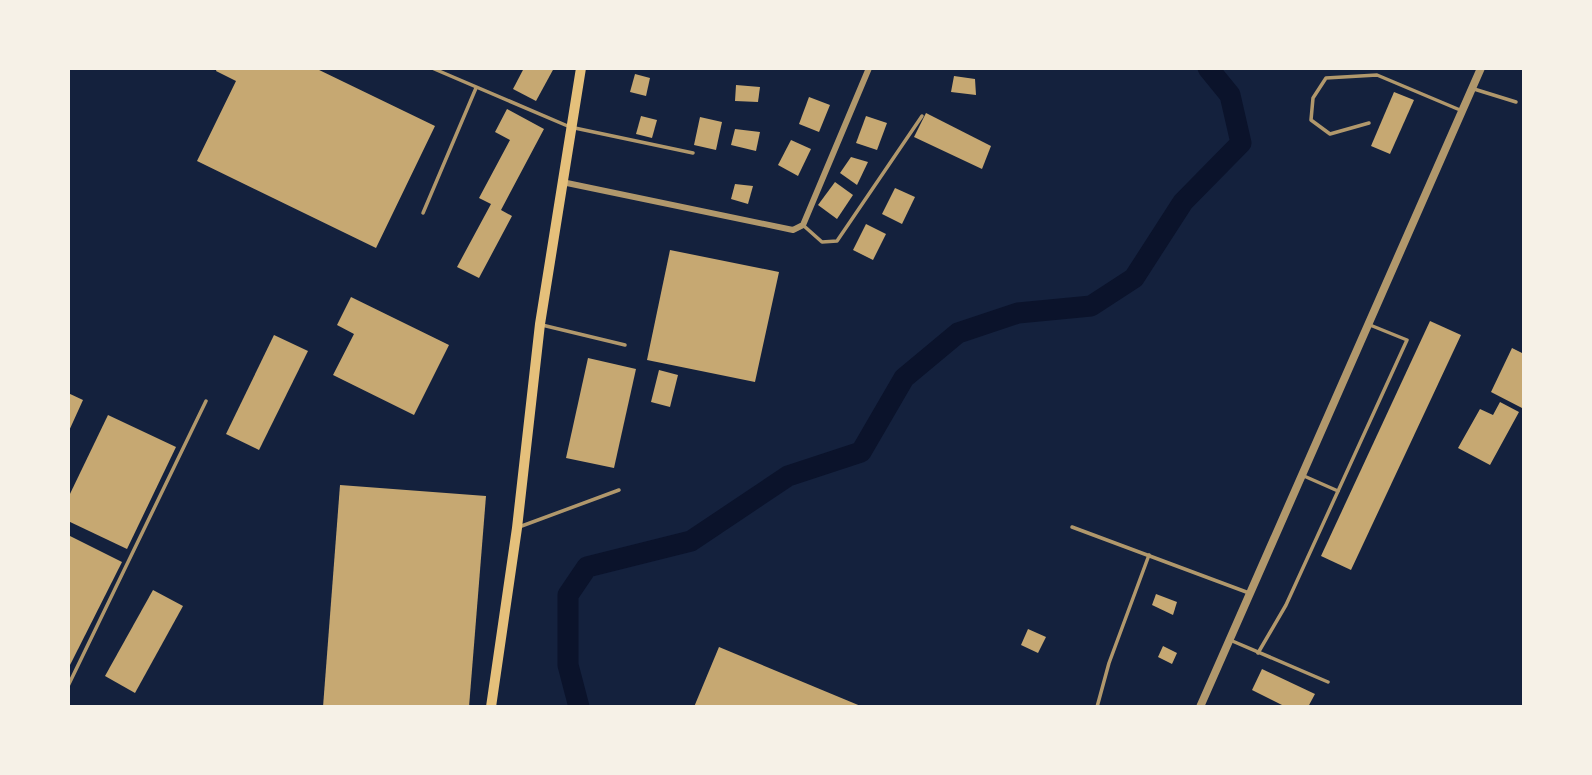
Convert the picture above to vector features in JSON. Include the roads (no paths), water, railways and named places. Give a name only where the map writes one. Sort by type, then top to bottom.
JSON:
[{"type":"main road","points":[[491,707],[517,528],[540,324],[581,68]]},
{"type":"street","points":[[562,182],[793,230],[803,225],[869,68]]},
{"type":"street","points":[[1200,707],[1481,68]]},
{"type":"lane","points":[[432,68],[570,127],[693,153]]},
{"type":"lane","points":[[1369,123],[1330,134],[1311,120],[1313,98],[1326,78],[1377,75],[1462,111]]},
{"type":"lane","points":[[424,213],[476,88]]},
{"type":"lane","points":[[1472,89],[1516,102]]},
{"type":"lane","points":[[803,225],[822,242],[837,242],[922,116]]},
{"type":"lane","points":[[540,324],[625,345]]},
{"type":"lane","points":[[1258,653],[1286,605],[1407,340],[1370,325]]},
{"type":"lane","points":[[68,686],[206,401]]},
{"type":"lane","points":[[1302,475],[1338,491]]},
{"type":"lane","points":[[517,528],[619,490]]},
{"type":"lane","points":[[1072,527],[1249,593]]},
{"type":"lane","points":[[1097,707],[1109,663],[1149,555]]},
{"type":"lane","points":[[1228,639],[1328,682]]},
{"type":"waterway","points":[[579,707],[568,665],[568,595],[587,567],[691,541],[788,476],[861,452],[904,378],[958,333],[1018,313],[1091,306],[1134,278],[1183,202],[1241,143],[1230,95],[1208,68]]}]
